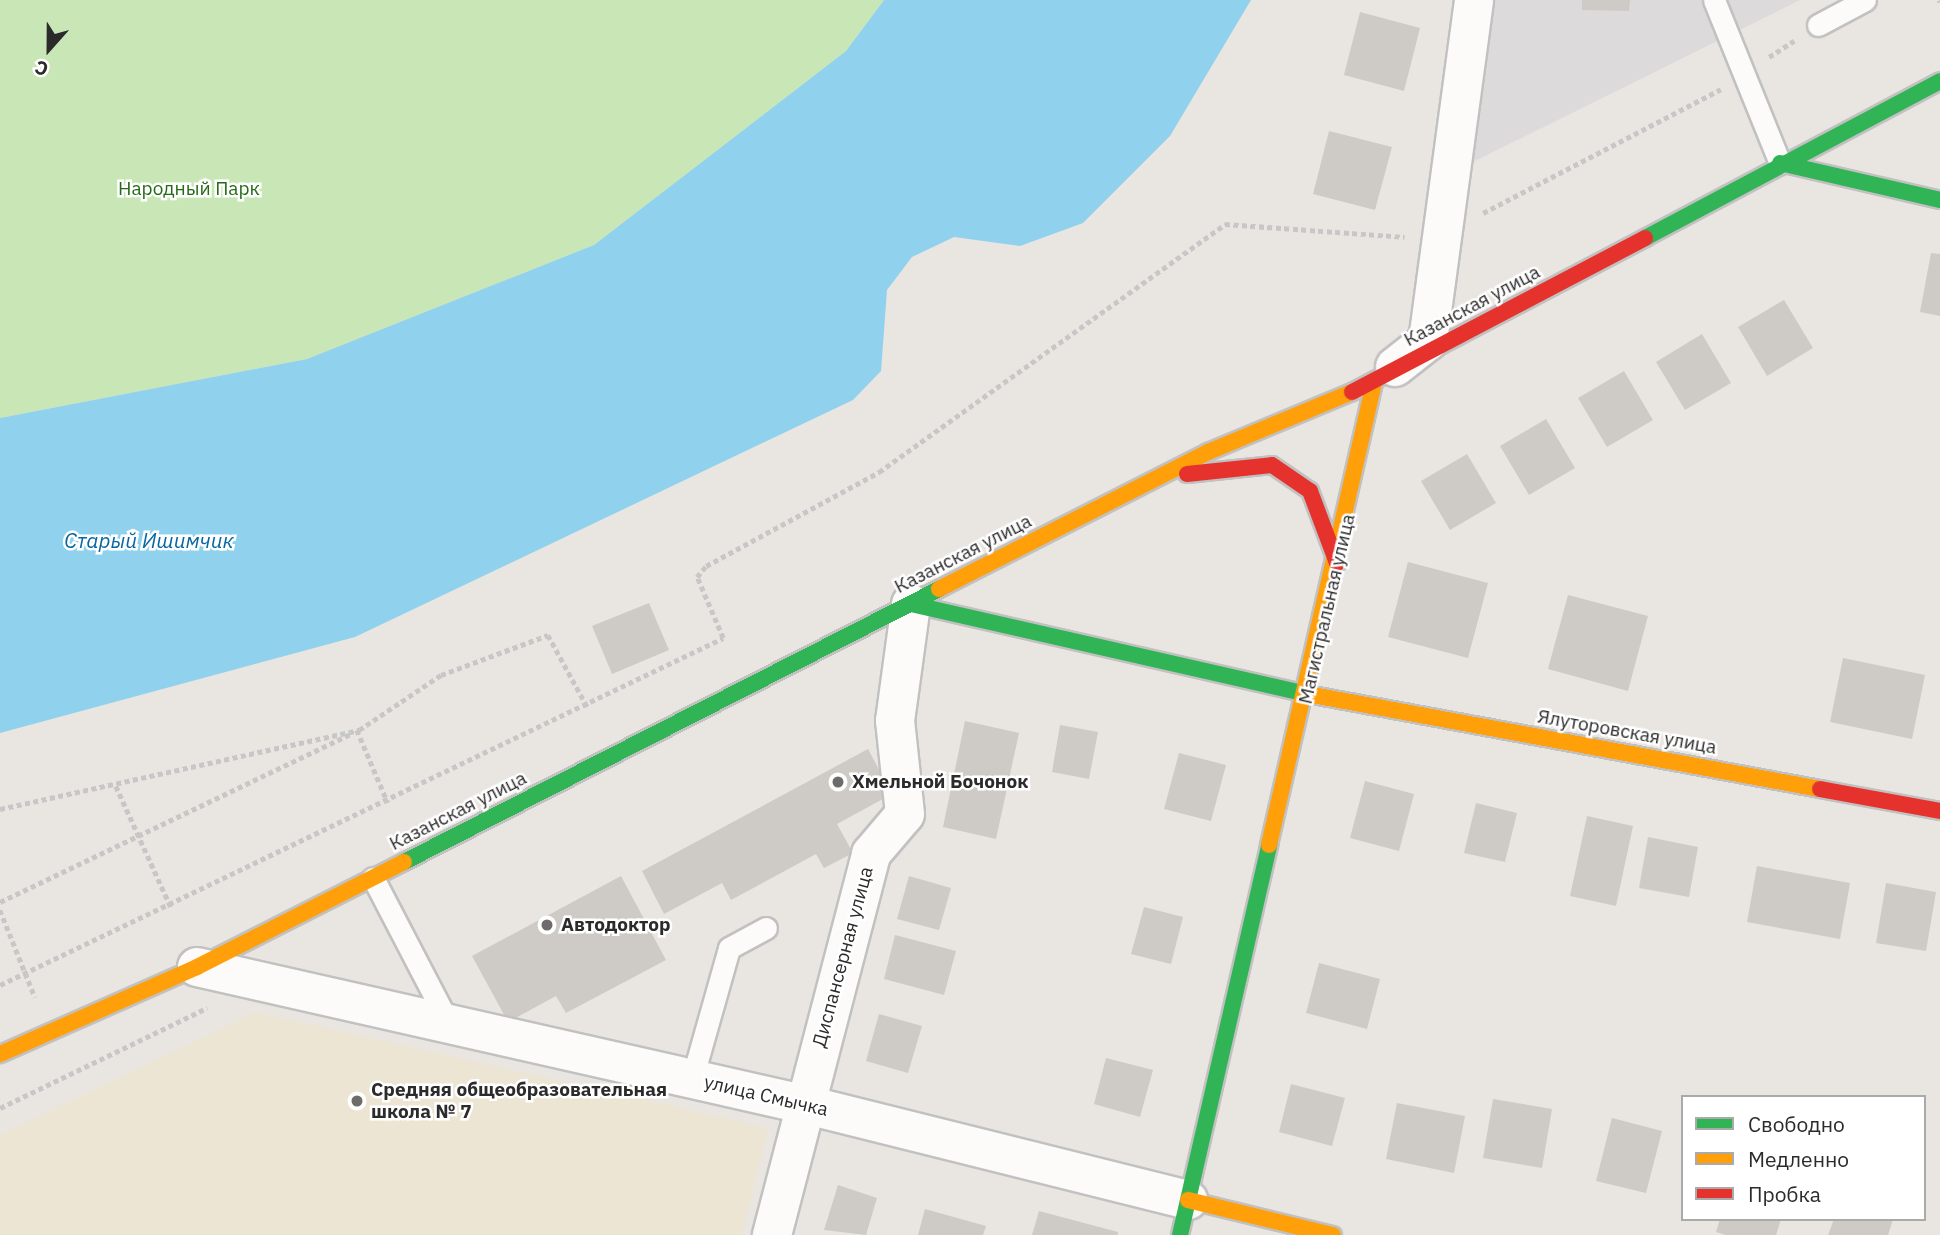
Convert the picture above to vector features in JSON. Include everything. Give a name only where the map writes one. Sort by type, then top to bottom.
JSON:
[{"type":"main road","name":"Казанская улица","points":[[0,1054],[197,967],[1159,477],[1374,383],[1780,163],[1940,81]]},
{"type":"main road","points":[[1780,163],[1940,200]]},
{"type":"main road","name":"Магистральная улица","points":[[1184,1217],[1337,563],[1374,383]]},
{"type":"main road","points":[[1159,477],[1272,465],[1310,491],[1337,563]]},
{"type":"main road","name":"Ялуторовская улица","points":[[911,604],[1307,694],[1940,811]]},
{"type":"main road","name":"улица Смычка","points":[[1184,1217],[1333,1235]]},
{"type":"street","points":[[1374,383],[1428,341],[1474,0]]},
{"type":"street","name":"Диспансерная улица","points":[[772,1235],[803,1104],[871,854],[905,814],[895,721],[911,604]]},
{"type":"street","name":"улица Смычка","points":[[197,967],[803,1104],[1184,1217]]},
{"type":"lane","points":[[1714,0],[1780,163]]},
{"type":"lane","points":[[1818,25],[1865,0]]},
{"type":"lane","points":[[373,878],[449,1024]]},
{"type":"lane","points":[[692,1079],[729,948],[766,928]]},
{"type":"path","points":[[0,985],[171,907],[588,708],[723,638],[697,577],[706,566],[879,472],[1225,224],[1442,238],[1744,74],[1818,25]]},
{"type":"path","points":[[0,902],[359,730],[441,675],[548,635],[588,708]]},
{"type":"path","points":[[0,809],[116,786],[359,730]]},
{"type":"path","points":[[359,730],[388,803]]},
{"type":"path","points":[[116,786],[171,907]]},
{"type":"path","points":[[0,909],[27,973]]},
{"type":"path","points":[[0,1108],[264,982]]},
{"type":"shaded area","points":[[1495,0],[1800,0],[1473,162]]},
{"type":"shaded area","name":"Средняя общеобразовательная школа № 7","points":[[256,1012],[768,1128],[742,1235],[0,1235],[0,1135]]},
{"type":"green space","name":"Народный Парк","points":[[0,0],[884,0],[846,51],[594,245],[307,359],[0,418]]},
{"type":"water","name":"Старый Ишимчик","points":[[884,0],[1251,0],[1170,136],[1083,223],[1020,246],[954,237],[912,257],[887,290],[881,371],[853,400],[355,637],[0,733],[0,418],[307,359],[594,245],[846,51]]},
{"type":"building","points":[[1582,0],[1630,0],[1629,11],[1582,10]]},
{"type":"building","points":[[1360,12],[1420,28],[1404,91],[1344,75]]},
{"type":"building","points":[[1329,131],[1392,147],[1375,210],[1313,194]]},
{"type":"building","points":[[1931,253],[1940,254],[1940,316],[1920,312]]},
{"type":"building","points":[[1784,300],[1813,348],[1767,376],[1738,327]]},
{"type":"building","points":[[1702,334],[1731,383],[1685,410],[1656,362]]},
{"type":"building","points":[[1624,371],[1653,420],[1607,447],[1578,398]]},
{"type":"building","points":[[1546,419],[1575,468],[1529,495],[1500,446]]},
{"type":"building","points":[[1467,454],[1496,503],[1450,530],[1421,481]]},
{"type":"building","points":[[1408,562],[1488,583],[1468,658],[1388,637]]},
{"type":"building","points":[[1568,595],[1648,616],[1628,691],[1548,669]]},
{"type":"building","points":[[649,603],[669,650],[612,674],[592,626]]},
{"type":"building","points":[[1843,658],[1925,675],[1912,739],[1830,722]]},
{"type":"building","points":[[965,721],[1019,733],[996,839],[943,827]]},
{"type":"building","points":[[1060,725],[1098,732],[1089,779],[1052,772]]},
{"type":"building","points":[[868,749],[892,794],[837,824],[853,853],[824,868],[816,854],[731,900],[722,883],[664,914],[642,871]]},
{"type":"building","points":[[1179,753],[1226,765],[1211,821],[1164,809]]},
{"type":"building","points":[[1365,781],[1414,794],[1399,851],[1350,838]]},
{"type":"building","points":[[1476,803],[1517,813],[1505,862],[1464,853]]},
{"type":"building","points":[[1587,816],[1633,826],[1616,906],[1570,896]]},
{"type":"building","points":[[1648,837],[1698,847],[1689,897],[1639,888]]},
{"type":"building","points":[[1757,866],[1850,883],[1840,939],[1747,922]]},
{"type":"building","points":[[621,876],[666,960],[566,1013],[556,996],[508,1022],[472,956]]},
{"type":"building","points":[[909,876],[951,888],[939,930],[897,919]]},
{"type":"building","points":[[1886,883],[1936,892],[1926,951],[1876,943]]},
{"type":"building","points":[[1144,907],[1183,917],[1171,964],[1131,954]]},
{"type":"building","points":[[895,935],[956,951],[944,995],[884,979]]},
{"type":"building","points":[[1319,963],[1380,979],[1367,1029],[1306,1013]]},
{"type":"building","points":[[879,1014],[922,1026],[908,1073],[866,1061]]},
{"type":"building","points":[[1106,1058],[1153,1070],[1140,1117],[1094,1104]]},
{"type":"building","points":[[1291,1084],[1345,1098],[1332,1146],[1279,1132]]},
{"type":"building","points":[[1493,1099],[1552,1109],[1542,1168],[1483,1158]]},
{"type":"building","points":[[1397,1103],[1465,1116],[1454,1173],[1386,1159]]},
{"type":"building","points":[[1612,1118],[1662,1131],[1646,1193],[1596,1181]]},
{"type":"building","points":[[838,1185],[877,1198],[866,1235],[824,1230]]},
{"type":"building","points":[[925,1209],[986,1226],[983,1235],[918,1235]]},
{"type":"building","points":[[1039,1211],[1118,1232],[1118,1235],[1032,1235]]},
{"type":"building","points":[[1719,1221],[1780,1221],[1776,1235],[1726,1235],[1716,1232]]},
{"type":"building","points":[[1833,1221],[1892,1221],[1888,1235],[1828,1235]]},
{"type":"traffic: fast","points":[[1645,238],[1940,81]]},
{"type":"traffic: fast","points":[[1780,163],[1940,200]]},
{"type":"traffic: fast","points":[[404,862],[939,589]]},
{"type":"traffic: fast","points":[[911,604],[1307,694]]},
{"type":"traffic: fast","points":[[1180,1235],[1269,845]]},
{"type":"traffic: slow","points":[[1269,845],[1374,383]]},
{"type":"traffic: slow","points":[[939,589],[1208,452],[1352,392]]},
{"type":"traffic: slow","points":[[1307,694],[1820,789]]},
{"type":"traffic: slow","points":[[0,1054],[197,967],[404,862]]},
{"type":"traffic: slow","points":[[1188,1200],[1333,1235]]},
{"type":"traffic: jam","points":[[1352,392],[1645,238]]},
{"type":"traffic: jam","points":[[1187,474],[1272,465],[1310,491],[1337,563]]},
{"type":"traffic: jam","points":[[1820,789],[1940,811]]},
{"type":"place","name":"Хмельной Бочонок","points":[[838,782]]},
{"type":"place","name":"Автодоктор","points":[[547,925]]},
{"type":"place","name":"Средняя общеобразовательная школа № 7","points":[[357,1101]]}]
